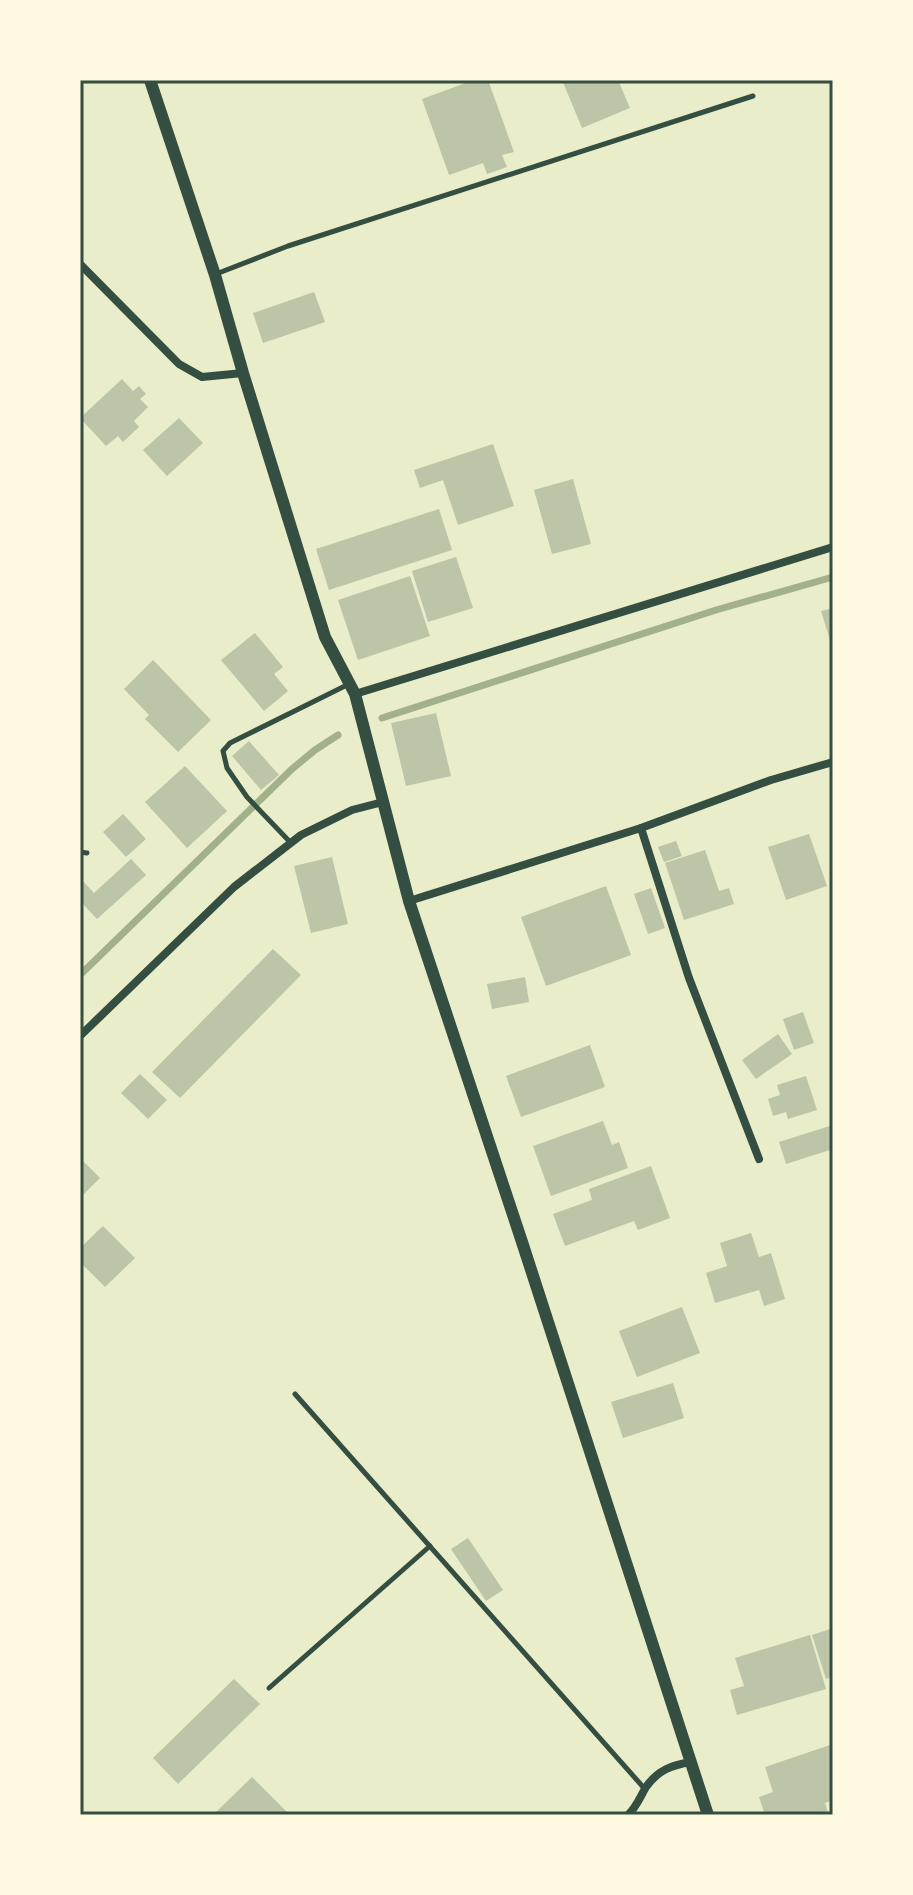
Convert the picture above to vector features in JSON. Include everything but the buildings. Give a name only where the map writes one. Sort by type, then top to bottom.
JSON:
[{"type":"street","points":[[150,80],[215,275],[325,637],[352,688],[409,901],[708,1815]]},
{"type":"street","points":[[80,264],[179,364],[202,377],[243,373]]},
{"type":"street","points":[[352,688],[833,547]]},
{"type":"street","points":[[409,901],[641,828],[771,780],[833,762]]},
{"type":"street","points":[[80,1036],[234,887],[301,835],[352,810],[383,802]]},
{"type":"street","points":[[641,828],[689,978],[759,1159]]},
{"type":"street","points":[[628,1815],[637,1807],[645,1789],[659,1773],[674,1765],[691,1762]]},
{"type":"lane","points":[[215,275],[288,246],[753,96]]},
{"type":"lane","points":[[291,843],[247,797],[227,768],[223,751],[230,743],[352,688]]},
{"type":"lane","points":[[295,1394],[645,1789]]},
{"type":"lane","points":[[269,1688],[430,1546]]},
{"type":"waterway","points":[[382,718],[716,610],[833,577]]},
{"type":"waterway","points":[[80,975],[292,769],[338,735]]}]
